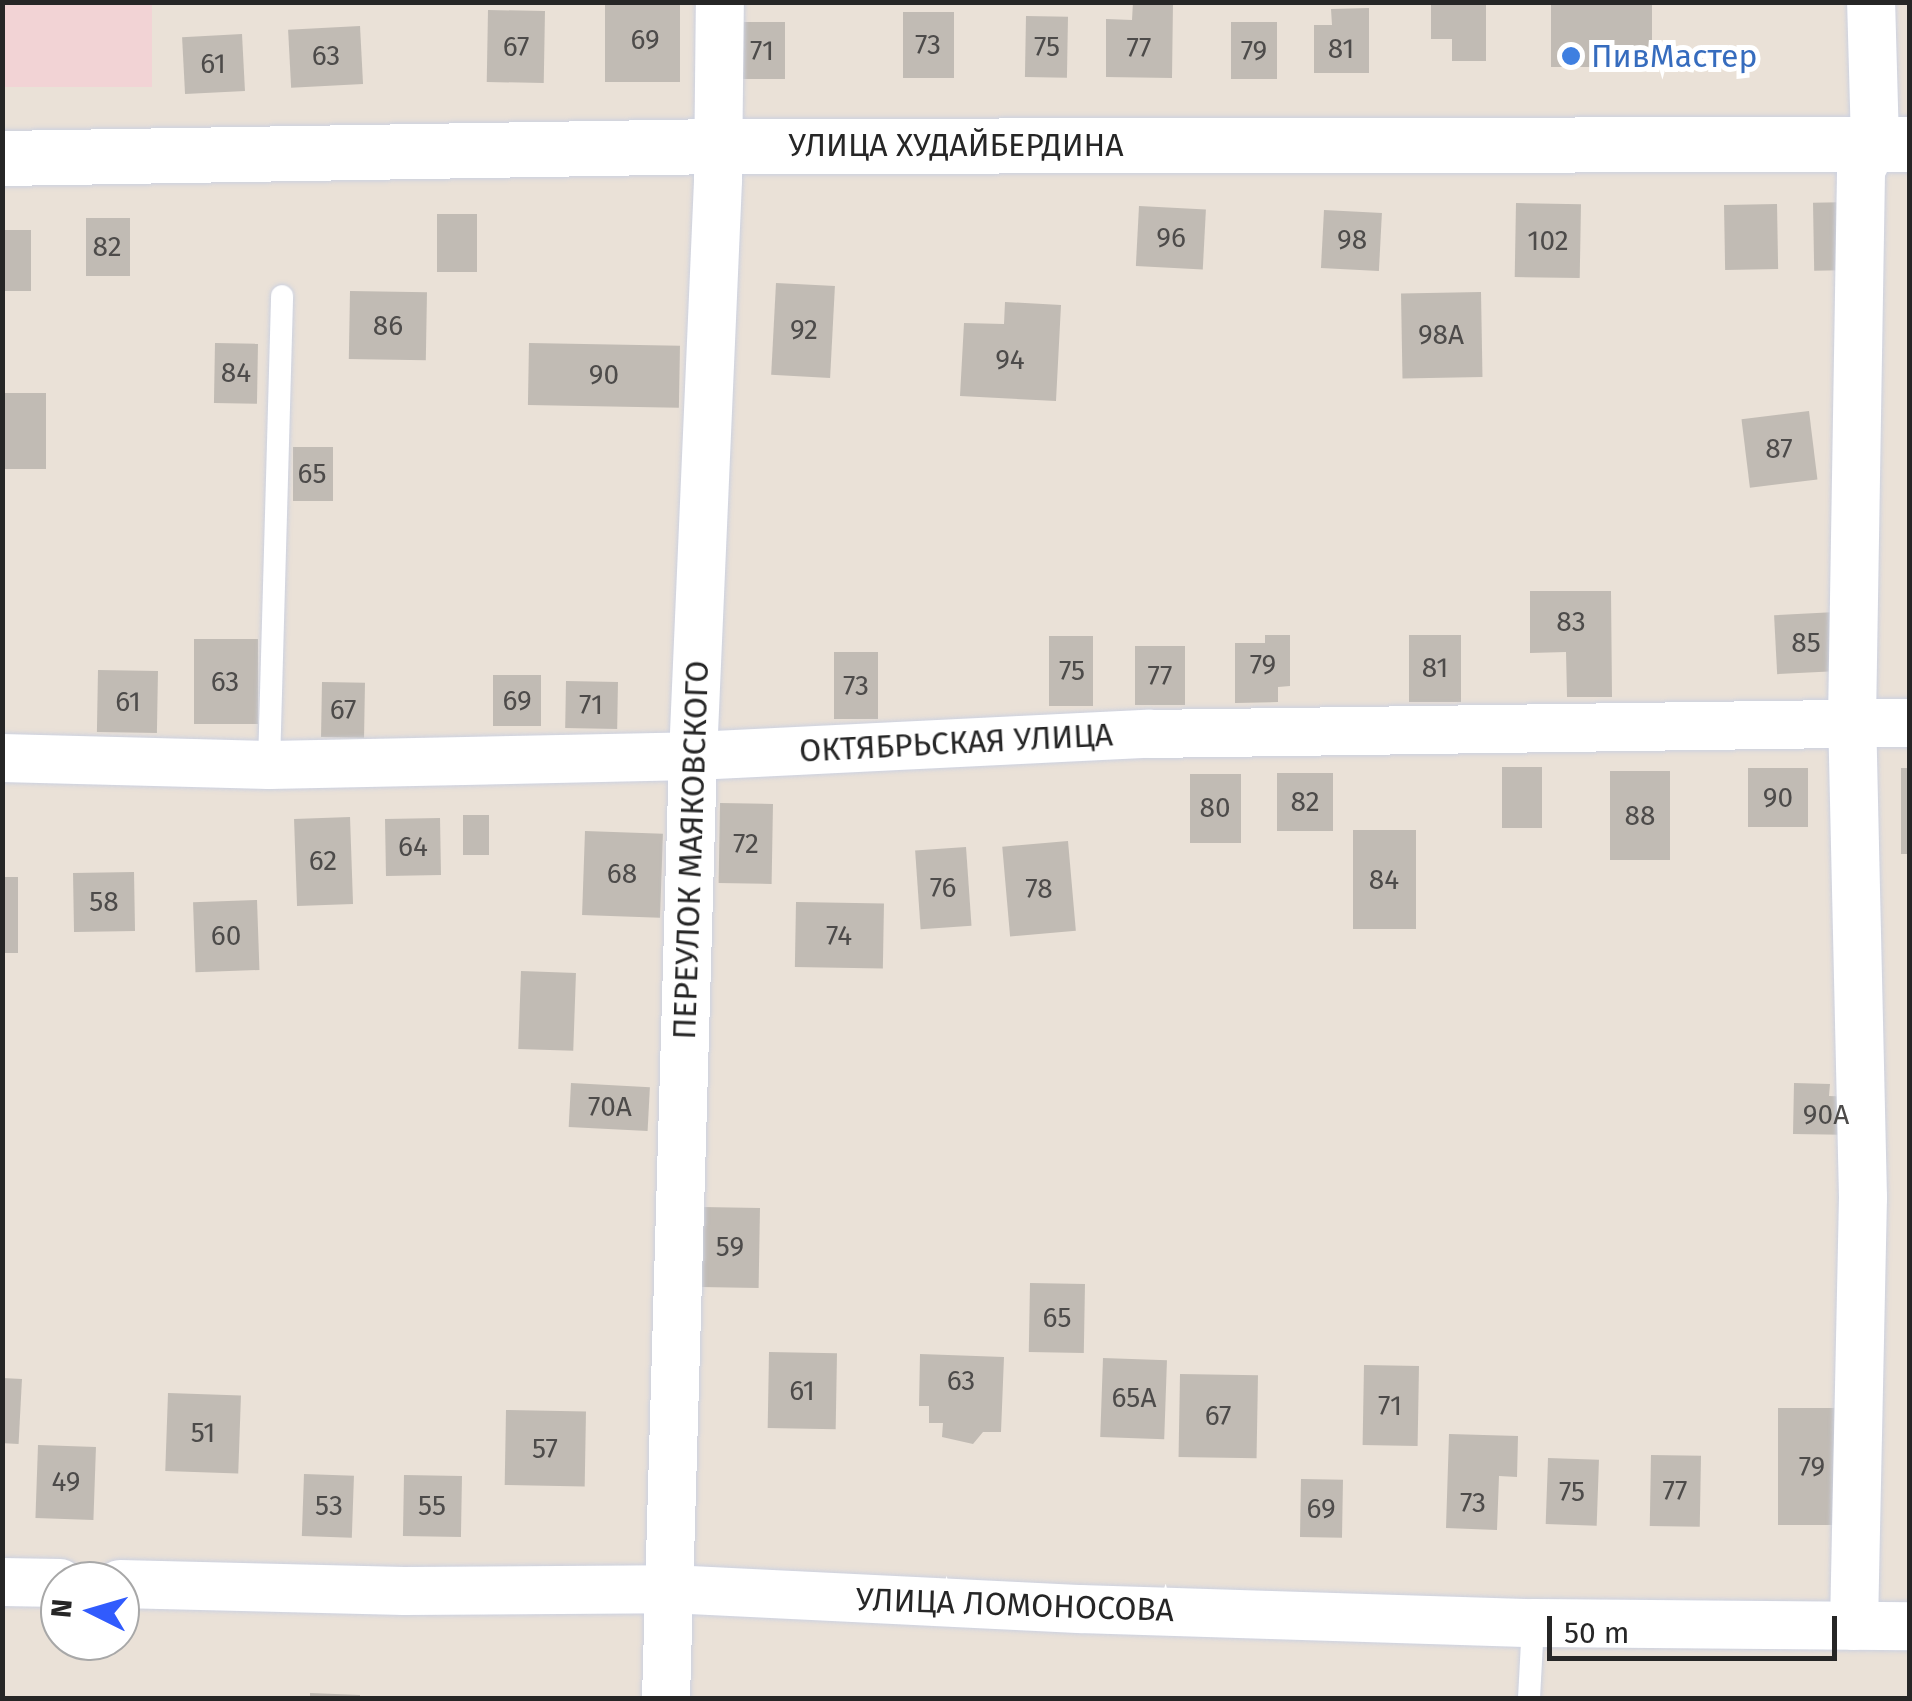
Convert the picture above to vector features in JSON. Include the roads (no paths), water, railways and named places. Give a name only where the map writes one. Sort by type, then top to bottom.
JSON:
[{"type":"street","name":"ПЕРЕУЛОК МАЯКОВСКОГО","points":[[666,1698],[720,2]]},
{"type":"street","points":[[1854,1626],[1863,1198],[1852,722],[1861,170],[1892,143],[1871,2]]},
{"type":"street","name":"УЛИЦА ХУДАЙБЕРДИНА","points":[[2,158],[718,146],[1892,143]]},
{"type":"street","name":"ОКТЯБРЬСКАЯ УЛИЦА","points":[[2,758],[269,766],[694,756],[1148,734],[1910,723]]},
{"type":"street","points":[[2,1582],[40,1583]]},
{"type":"street","name":"УЛИЦА ЛОМОНОСОВА","points":[[140,1584],[404,1591],[668,1590],[1080,1609],[1533,1623],[1910,1626]]},
{"type":"lane","points":[[269,766],[282,296]]},
{"type":"lane","points":[[1529,1698],[1533,1623]]},
{"type":"place","name":"ПивМастер","points":[[1571,56]]}]
